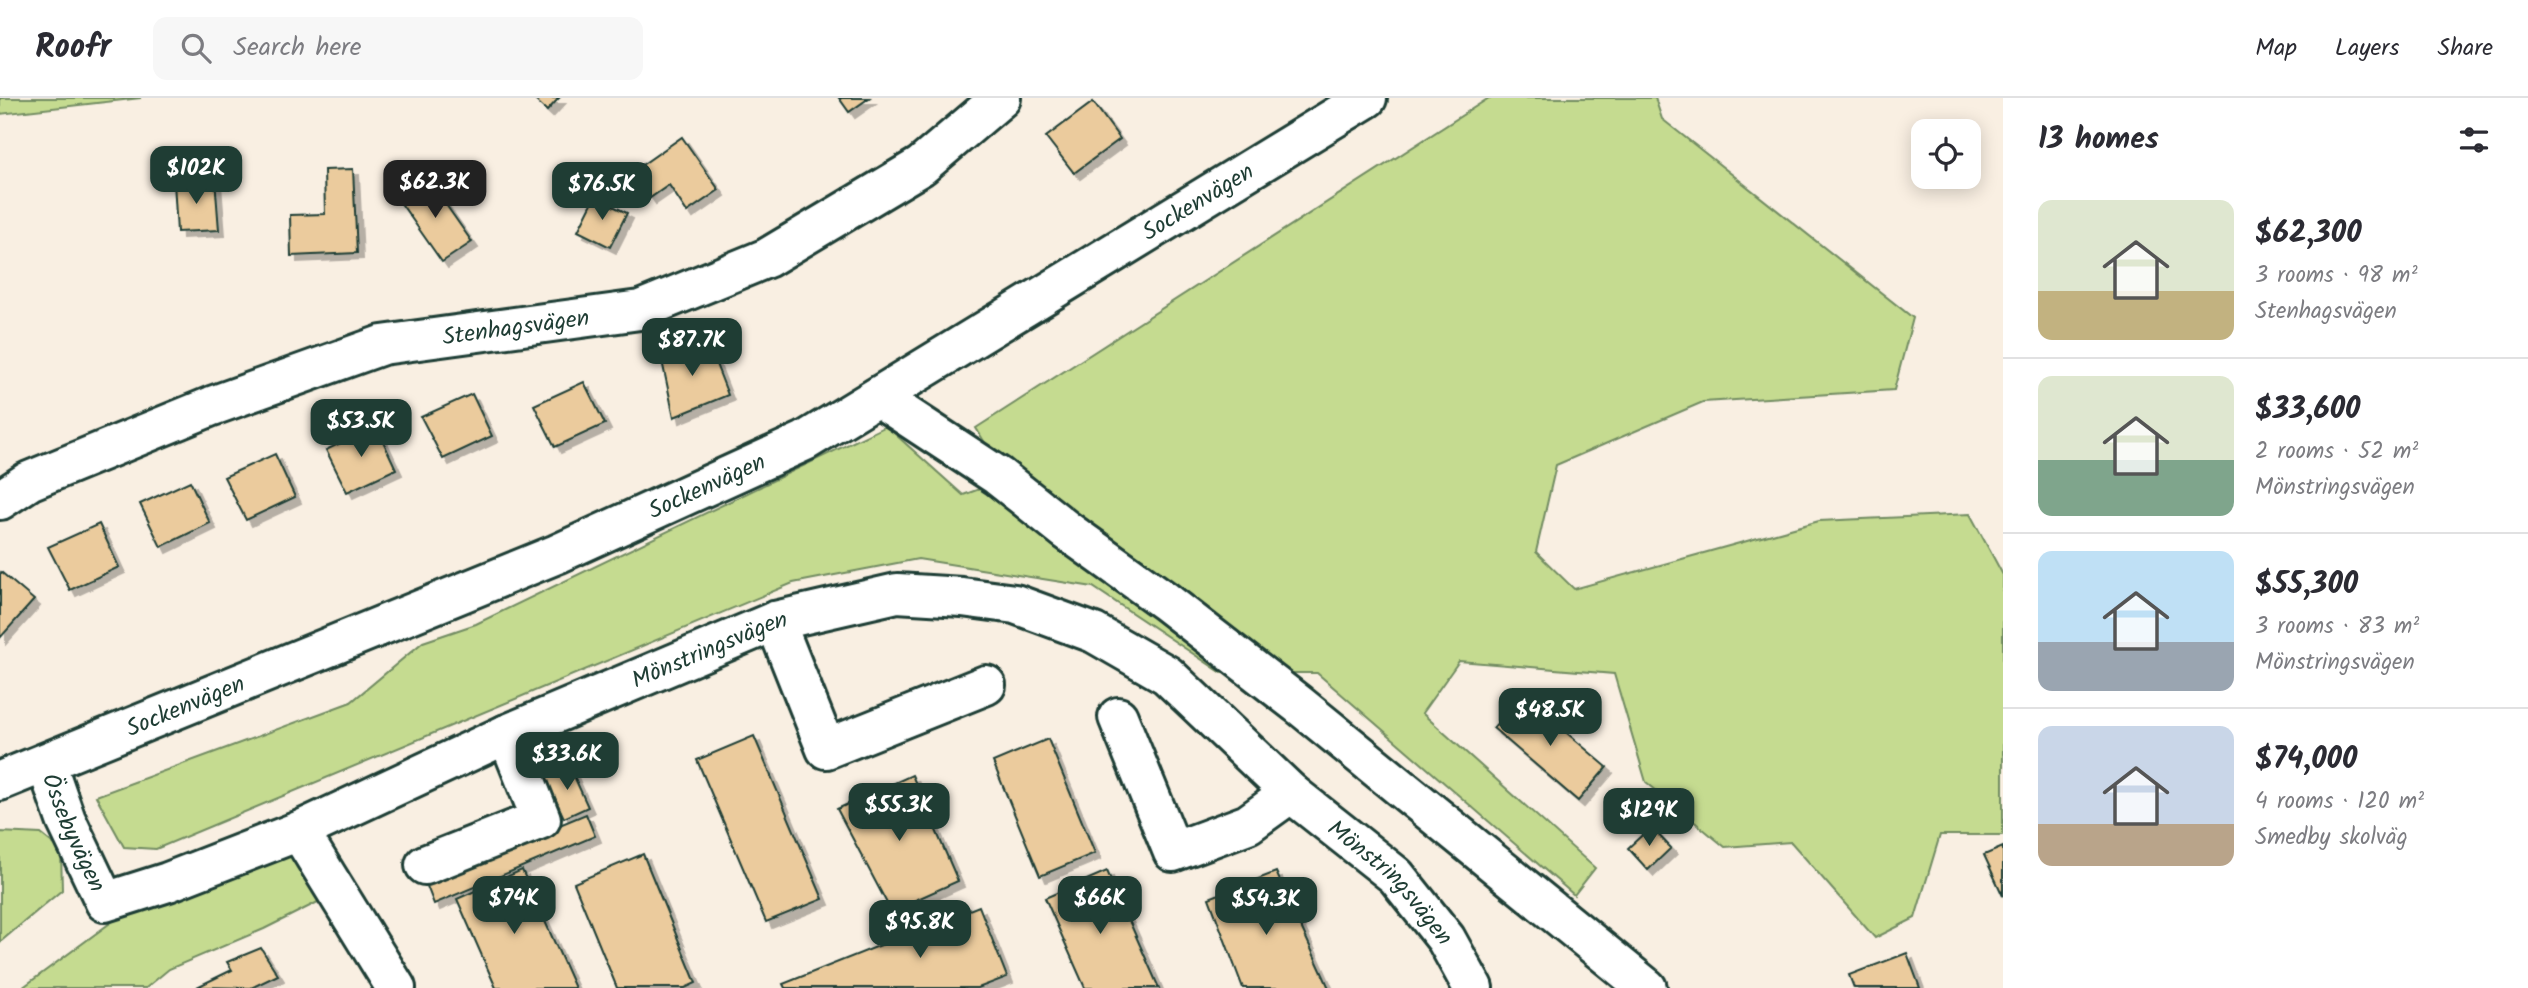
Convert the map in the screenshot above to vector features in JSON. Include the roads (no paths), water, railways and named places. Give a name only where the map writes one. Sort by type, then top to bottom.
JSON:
[{"type":"street","name":"Stenhagsvägen","points":[[0,500],[29,481],[200,411],[382,345],[640,310],[767,258],[921,166],[1001,98]]},
{"type":"street","name":"Sockenvägen","points":[[0,781],[556,554],[804,441],[1367,98]]},
{"type":"street","points":[[878,397],[998,476],[1066,530],[1165,601],[1298,704],[1647,988]]},
{"type":"street","name":"Mönstringsvägen","points":[[105,902],[168,882],[299,831],[508,734],[775,621],[897,593],[962,597],[1015,604],[1094,633],[1167,675],[1291,793],[1395,876],[1446,939],[1473,988]]},
{"type":"street","points":[[775,621],[826,750],[986,685]]},
{"type":"street","points":[[1118,718],[1173,852],[1248,824],[1291,793]]},
{"type":"street","points":[[425,864],[541,819],[508,734]]},
{"type":"street","name":"Össebyvägen","points":[[46,763],[66,820],[105,902]]},
{"type":"street","points":[[299,831],[397,988]]}]
